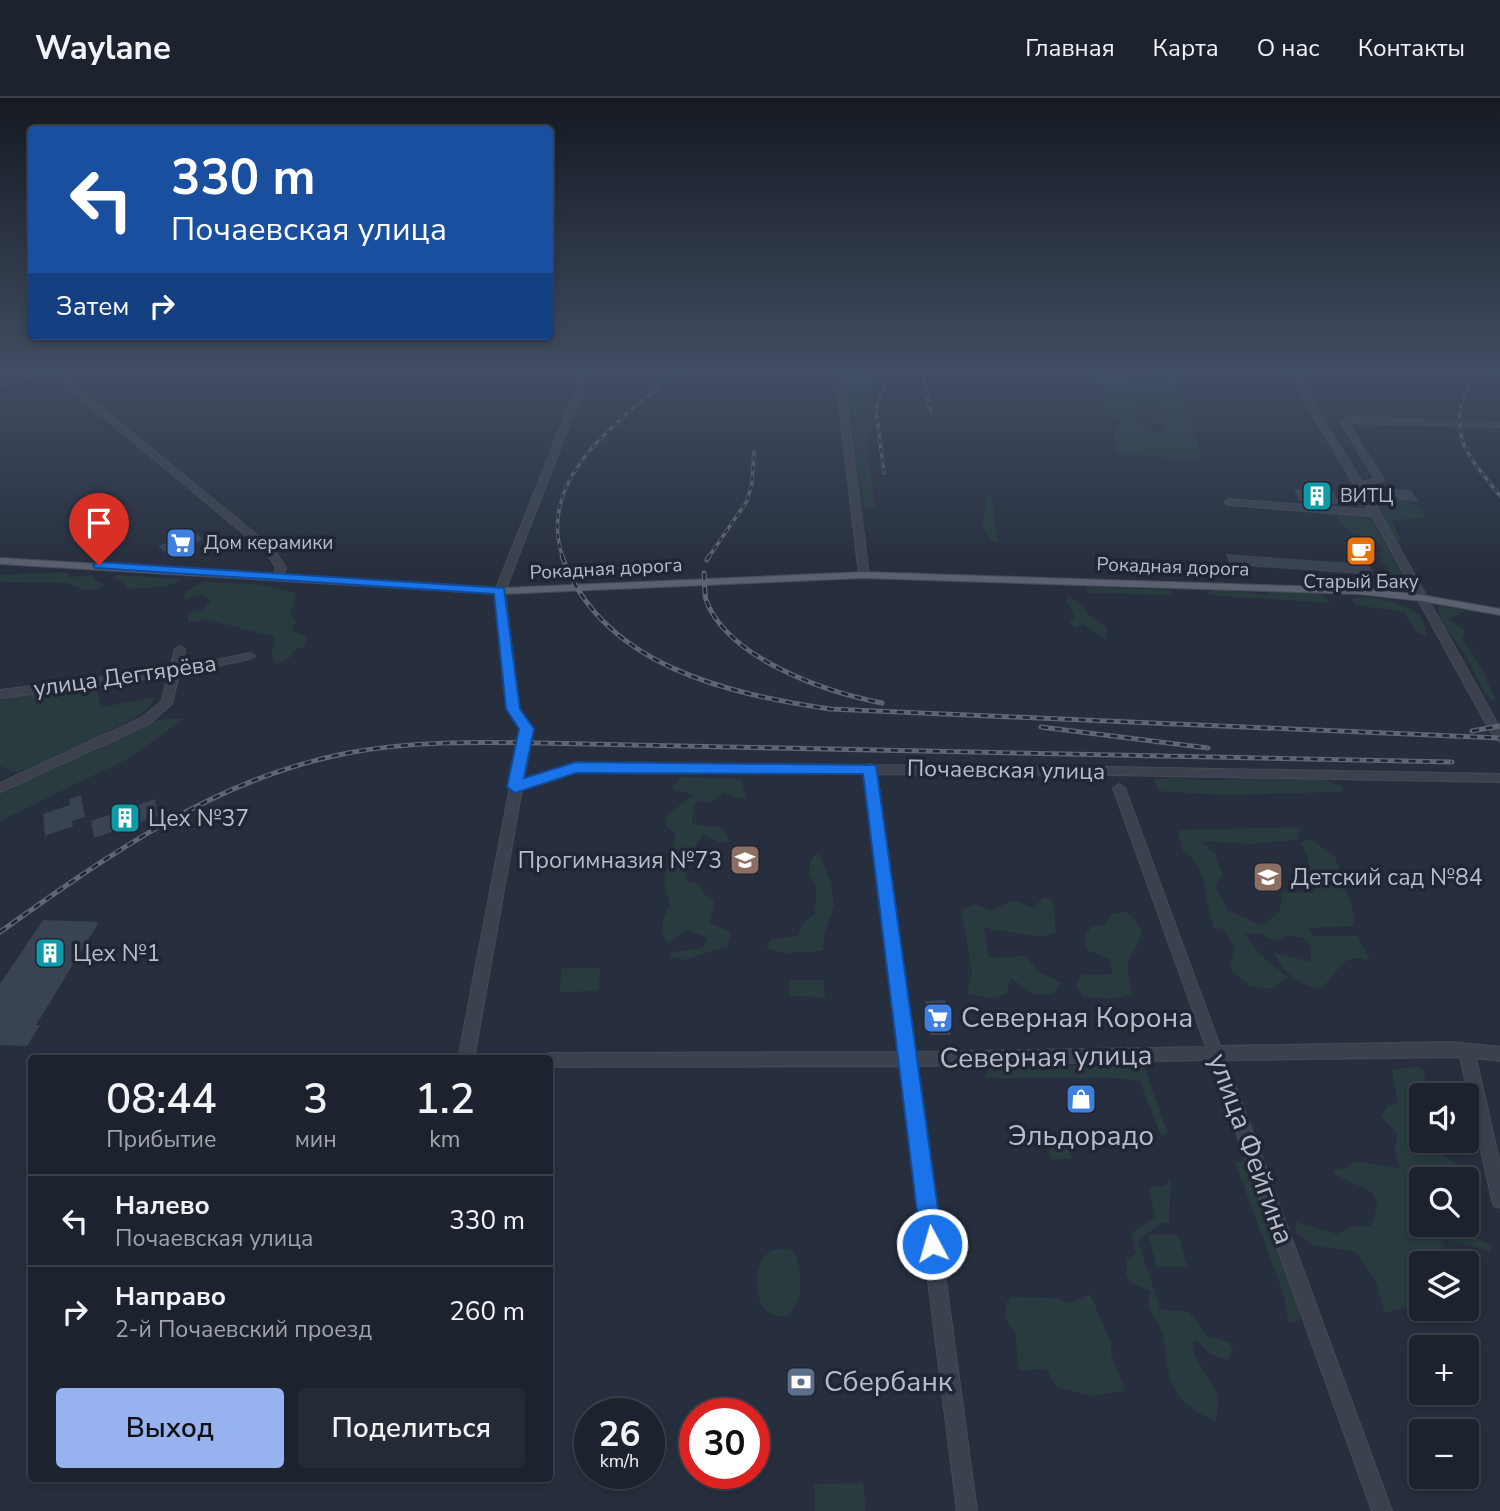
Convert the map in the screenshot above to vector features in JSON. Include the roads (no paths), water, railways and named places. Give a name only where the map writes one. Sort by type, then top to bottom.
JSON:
[{"type":"main road","name":"Рокадная дорога","points":[[0,561],[500,591],[864,575],[1293,588],[1422,598],[1500,612]]},
{"type":"street","points":[[133,438],[271,551],[281,568],[278,577]]},
{"type":"street","points":[[467,1055],[527,729],[513,709],[500,591],[560,438]]},
{"type":"street","points":[[847,438],[864,575]]},
{"type":"street","points":[[1331,438],[1500,738]]},
{"type":"street","points":[[1355,438],[1380,480],[1360,485]]},
{"type":"street","points":[[1228,502],[1374,513]]},
{"type":"street","points":[[0,788],[145,721],[166,704],[180,649]]},
{"type":"street","name":"улица Дегтярёва","points":[[0,694],[173,672],[250,656]]},
{"type":"street","name":"Почаевская улица","points":[[515,787],[576,768],[870,768],[1500,778]]},
{"type":"street","points":[[870,768],[967,1511]]},
{"type":"street","name":"улица Фейгина","points":[[1119,788],[1382,1511]]},
{"type":"street","points":[[1466,1050],[1500,1200]]},
{"type":"street","name":"Северная улица","points":[[553,1060],[908,1059],[1466,1050],[1500,1054]]},
{"type":"railway","points":[[563,558],[557,528],[561,501],[572,475],[601,438]]},
{"type":"railway","points":[[880,438],[884,473]]},
{"type":"railway","points":[[1462,438],[1479,470],[1500,496]]},
{"type":"railway","points":[[708,558],[747,501],[752,483],[754,452]]},
{"type":"railway","points":[[563,558],[581,594],[606,624],[637,649],[673,668],[711,683],[791,703],[830,709],[1500,738]]},
{"type":"railway","points":[[704,573],[706,600],[718,621],[757,656],[781,670],[834,691],[882,703]]},
{"type":"railway","points":[[1472,731],[1500,726]]},
{"type":"railway","points":[[1041,727],[1208,748]]},
{"type":"railway","points":[[0,932],[122,849],[208,801],[253,781],[300,765],[348,753],[396,746],[540,743],[1452,762]]},
{"type":"place","name":"ВИТЦ","points":[[1317,496]]},
{"type":"place","name":"Дом керамики","points":[[181,543]]},
{"type":"place","name":"Старый Баку","points":[[1361,551]]},
{"type":"place","name":"Цех №37","points":[[125,818]]},
{"type":"place","name":"Прогимназия №73","points":[[745,860]]},
{"type":"place","name":"Детский сад №84","points":[[1268,877]]},
{"type":"place","name":"Цех №1","points":[[50,953]]},
{"type":"place","name":"Северная Корона","points":[[938,1018]]},
{"type":"place","name":"Эльдорадо","points":[[1081,1099]]},
{"type":"place","name":"Сбербанк","points":[[801,1382]]}]
